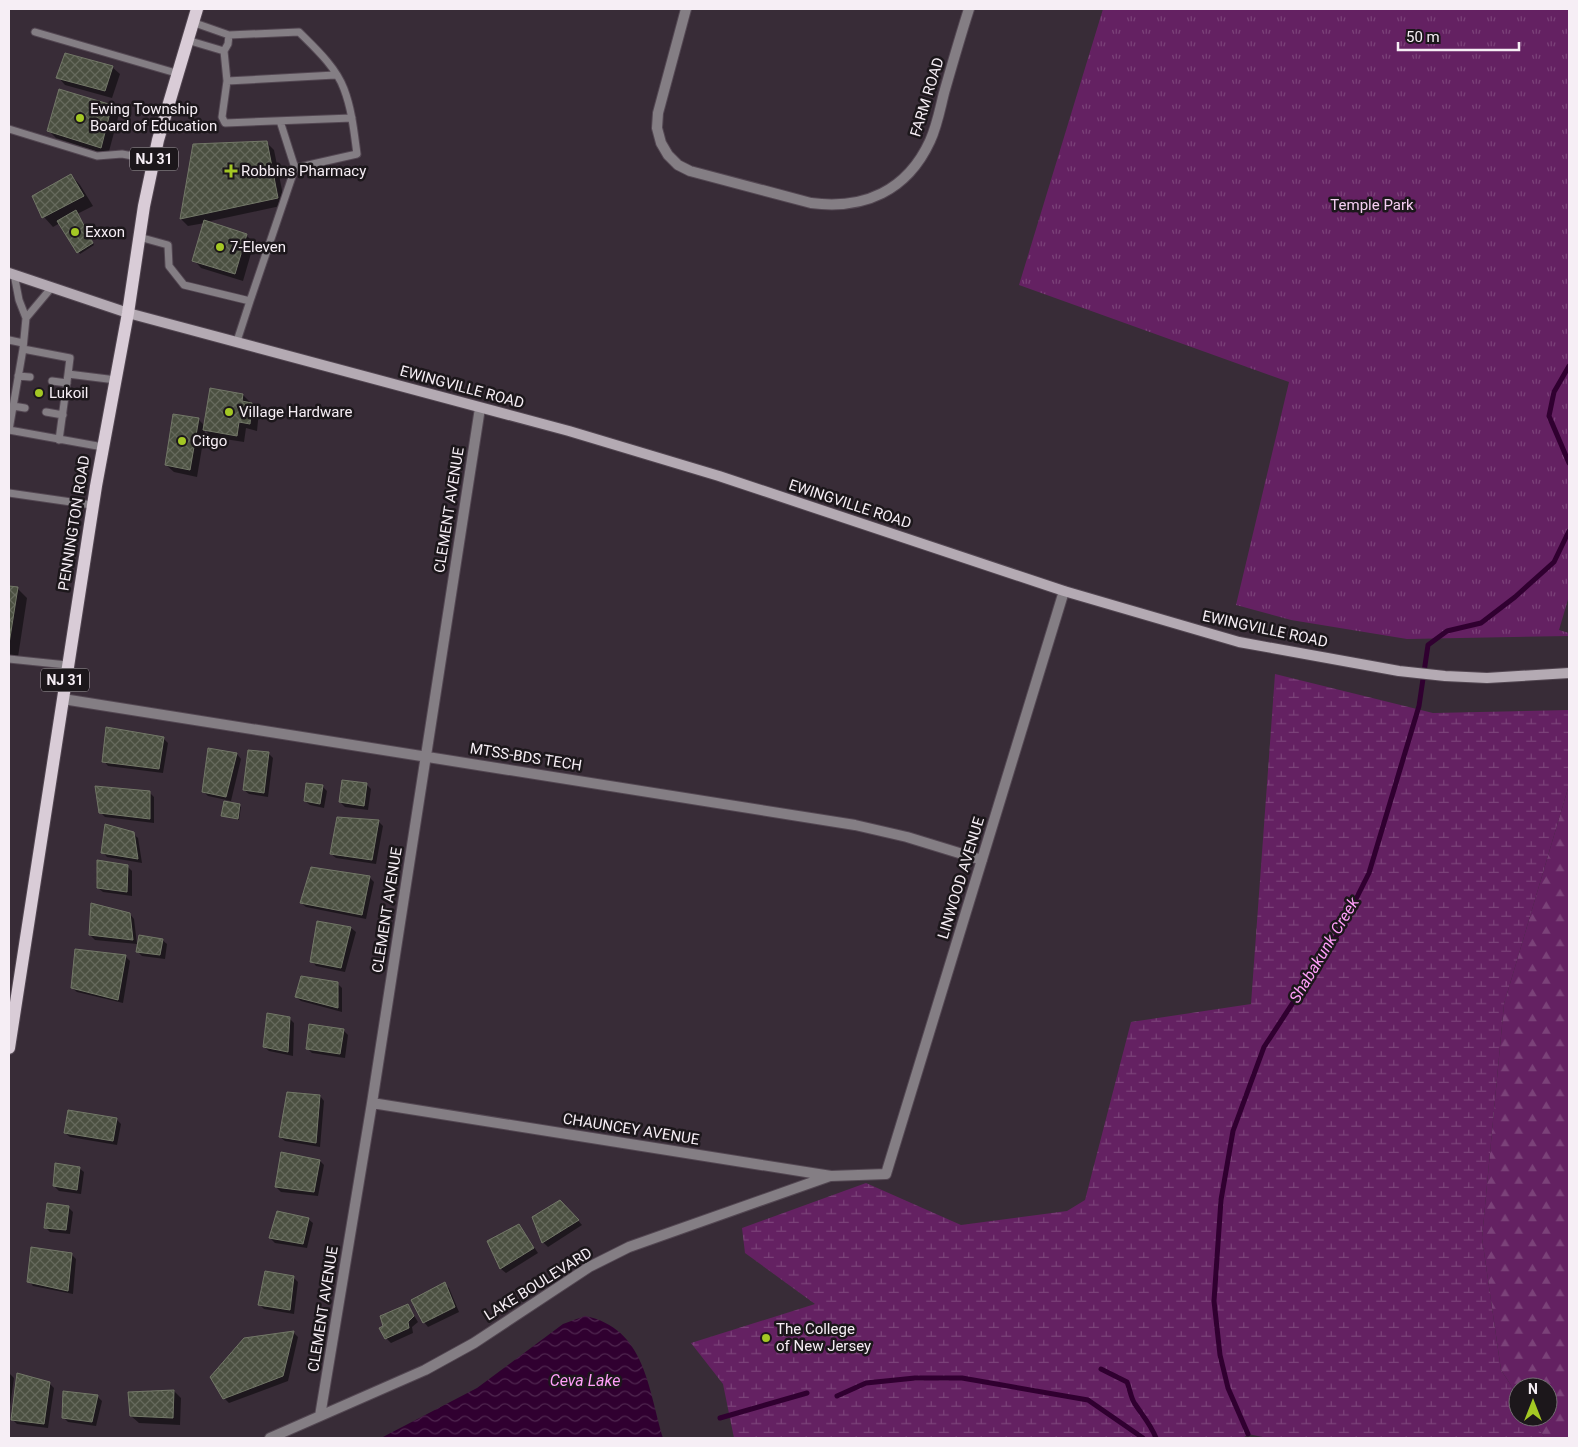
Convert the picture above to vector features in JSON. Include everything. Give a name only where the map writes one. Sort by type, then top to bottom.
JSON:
[{"type":"main road","name":"PENNINGTON ROAD","points":[[9,1048],[92,505],[116,380],[154,160],[176,73],[197,9]]},
{"type":"main road","name":"EWINGVILLE ROAD","points":[[12,274],[128,313],[569,431],[719,476],[1064,591],[1239,642],[1399,671],[1446,676],[1487,678],[1569,673]]},
{"type":"street","name":"FARM ROAD","points":[[686,9],[658,113],[657,128],[661,143],[668,155],[690,171],[811,203],[831,206],[852,204],[873,198],[892,188],[907,176],[920,160],[931,140],[969,9]]},
{"type":"street","name":"CLEMENT AVENUE","points":[[320,1416],[372,1103],[480,408]]},
{"type":"street","name":"LINWOOD AVENUE","points":[[886,1174],[1064,591]]},
{"type":"street","name":"MTSS-BDS TECH","points":[[62,699],[855,825],[907,837],[982,860]]},
{"type":"street","name":"CHAUNCEY AVENUE","points":[[372,1103],[830,1176],[886,1174]]},
{"type":"street","name":"LAKE BOULEVARD","points":[[270,1438],[424,1370],[466,1347],[589,1267],[629,1248],[830,1176]]},
{"type":"lane","points":[[192,22],[229,35],[299,32],[320,53],[344,88],[352,118],[358,154],[295,168]]},
{"type":"lane","points":[[35,32],[176,73]]},
{"type":"lane","points":[[229,35],[228,44],[224,51],[227,81],[222,117],[225,123],[352,118]]},
{"type":"lane","points":[[187,40],[224,51]]},
{"type":"lane","points":[[227,81],[335,75]]},
{"type":"lane","points":[[237,341],[295,168],[280,121]]},
{"type":"lane","points":[[9,129],[97,156],[122,154],[154,160]]},
{"type":"lane","points":[[140,238],[168,245],[169,266],[184,285],[250,301]]},
{"type":"lane","points":[[12,274],[26,318],[9,430],[103,447]]},
{"type":"lane","points":[[26,318],[52,287]]},
{"type":"lane","points":[[9,340],[23,346],[70,358],[59,440]]},
{"type":"lane","points":[[68,374],[116,380]]},
{"type":"lane","points":[[18,376],[30,377]]},
{"type":"lane","points":[[52,381],[67,384]]},
{"type":"lane","points":[[13,406],[24,408]]},
{"type":"lane","points":[[46,412],[63,415]]},
{"type":"lane","points":[[9,493],[92,505]]},
{"type":"lane","points":[[9,659],[67,665]]},
{"type":"green space","name":"Temple Park","points":[[1103,9],[1569,9],[1569,596],[1559,630],[1569,633],[1569,636],[1407,639],[1291,620],[1236,605],[1289,382],[1019,285]]},
{"type":"green space","points":[[1275,674],[1433,713],[1569,710],[1569,785],[1504,1004],[1482,1238],[1501,1370],[1508,1381],[1508,1427],[1538,1427],[1545,1438],[1268,1438],[1248,1434],[1243,1438],[734,1438],[723,1384],[691,1343],[815,1304],[745,1253],[742,1228],[866,1183],[961,1225],[1067,1211],[1085,1200],[1131,1022],[1251,1004]]},
{"type":"green space","points":[[1569,785],[1569,1438],[1545,1438],[1538,1427],[1558,1427],[1558,1377],[1508,1377],[1508,1381],[1501,1370],[1482,1238],[1504,1004]]},
{"type":"water","name":"Ceva Lake","points":[[585,1316],[605,1323],[620,1333],[632,1347],[648,1381],[663,1438],[381,1438],[477,1388],[563,1324]]},
{"type":"building","points":[[65,53],[113,66],[105,91],[56,78]]},
{"type":"building","name":"Ewing Township Board of Education","points":[[59,89],[112,105],[101,148],[47,131]]},
{"type":"building","name":"Robbins Pharmacy","points":[[267,141],[278,198],[180,219],[193,144]]},
{"type":"building","points":[[71,174],[84,196],[42,218],[32,196]]},
{"type":"building","name":"Exxon","points":[[76,210],[93,243],[77,253],[57,221]]},
{"type":"building","name":"7-Eleven","points":[[204,220],[247,234],[235,274],[192,261]]},
{"type":"building","name":"Village Hardware","points":[[210,388],[243,394],[242,401],[252,403],[250,424],[239,422],[237,436],[203,430]]},
{"type":"building","name":"Citgo","points":[[173,414],[199,418],[190,470],[165,465]]},
{"type":"building","points":[[9,586],[18,587],[9,644]]},
{"type":"building","points":[[106,727],[164,737],[159,769],[102,762]]},
{"type":"building","points":[[208,748],[237,753],[226,797],[202,792]]},
{"type":"building","points":[[248,750],[269,752],[264,793],[243,790]]},
{"type":"building","points":[[342,780],[367,783],[364,806],[339,802]]},
{"type":"building","points":[[306,783],[323,785],[320,804],[304,801]]},
{"type":"building","points":[[95,786],[150,791],[150,819],[99,813]]},
{"type":"building","points":[[224,801],[240,804],[238,819],[221,816]]},
{"type":"building","points":[[337,817],[379,820],[372,860],[330,854]]},
{"type":"building","points":[[105,824],[134,832],[138,859],[101,853]]},
{"type":"building","points":[[97,860],[128,865],[127,892],[97,888]]},
{"type":"building","points":[[311,867],[370,876],[362,915],[300,903]]},
{"type":"building","points":[[91,903],[130,913],[133,940],[89,935]]},
{"type":"building","points":[[317,921],[351,927],[341,968],[310,962]]},
{"type":"building","points":[[139,935],[163,939],[160,955],[136,952]]},
{"type":"building","points":[[75,949],[126,955],[118,1000],[71,988]]},
{"type":"building","points":[[301,976],[338,982],[338,1008],[295,997]]},
{"type":"building","points":[[267,1013],[290,1017],[288,1052],[263,1047]]},
{"type":"building","points":[[309,1024],[344,1029],[340,1054],[306,1049]]},
{"type":"building","points":[[287,1092],[320,1095],[316,1143],[279,1137]]},
{"type":"building","points":[[68,1110],[117,1118],[113,1141],[64,1133]]},
{"type":"building","points":[[281,1152],[320,1160],[314,1192],[275,1187]]},
{"type":"building","points":[[55,1163],[80,1167],[77,1190],[53,1186]]},
{"type":"building","points":[[560,1200],[579,1220],[542,1243],[532,1217]]},
{"type":"building","points":[[47,1203],[69,1206],[66,1230],[44,1228]]},
{"type":"building","points":[[277,1211],[309,1218],[303,1244],[269,1238]]},
{"type":"building","points":[[519,1224],[534,1248],[500,1269],[487,1241]]},
{"type":"building","points":[[31,1247],[72,1253],[68,1291],[27,1282]]},
{"type":"building","points":[[265,1271],[294,1276],[290,1310],[258,1305]]},
{"type":"building","points":[[445,1282],[455,1307],[423,1323],[411,1300]]},
{"type":"building","points":[[408,1304],[414,1316],[408,1322],[409,1328],[385,1339],[379,1328],[383,1326],[380,1316]]},
{"type":"building","points":[[294,1331],[283,1376],[223,1399],[210,1377],[244,1338]]},
{"type":"building","points":[[17,1373],[50,1382],[44,1424],[11,1420]]},
{"type":"building","points":[[174,1390],[173,1418],[130,1416],[128,1392]]},
{"type":"building","points":[[63,1391],[98,1395],[92,1422],[62,1418]]},
{"type":"waterway","name":"Shabakunk Creek","points":[[1569,366],[1554,392],[1549,416],[1569,463]]},
{"type":"waterway","name":"Shabakunk Creek","points":[[1248,1434],[1228,1388],[1220,1355],[1214,1301],[1221,1200],[1233,1131],[1264,1047],[1341,929],[1369,873],[1419,706],[1428,645],[1447,631],[1481,623],[1515,597],[1554,562],[1569,531]]},
{"type":"waterway","points":[[1101,1369],[1127,1382],[1134,1402],[1156,1438]]},
{"type":"waterway","points":[[837,1396],[866,1383],[915,1378],[962,1378],[1088,1400],[1143,1438]]},
{"type":"waterway","points":[[720,1418],[807,1393]]},
{"type":"place","name":"Ewing Township Board of Education","points":[[80,118]]},
{"type":"place","name":"Robbins Pharmacy","points":[[231,171]]},
{"type":"place","name":"Exxon","points":[[75,232]]},
{"type":"place","name":"7-Eleven","points":[[220,247]]},
{"type":"place","name":"Lukoil","points":[[39,393]]},
{"type":"place","name":"Village Hardware","points":[[229,412]]},
{"type":"place","name":"Citgo","points":[[182,441]]},
{"type":"place","name":"The College of New Jersey","points":[[766,1338]]}]
